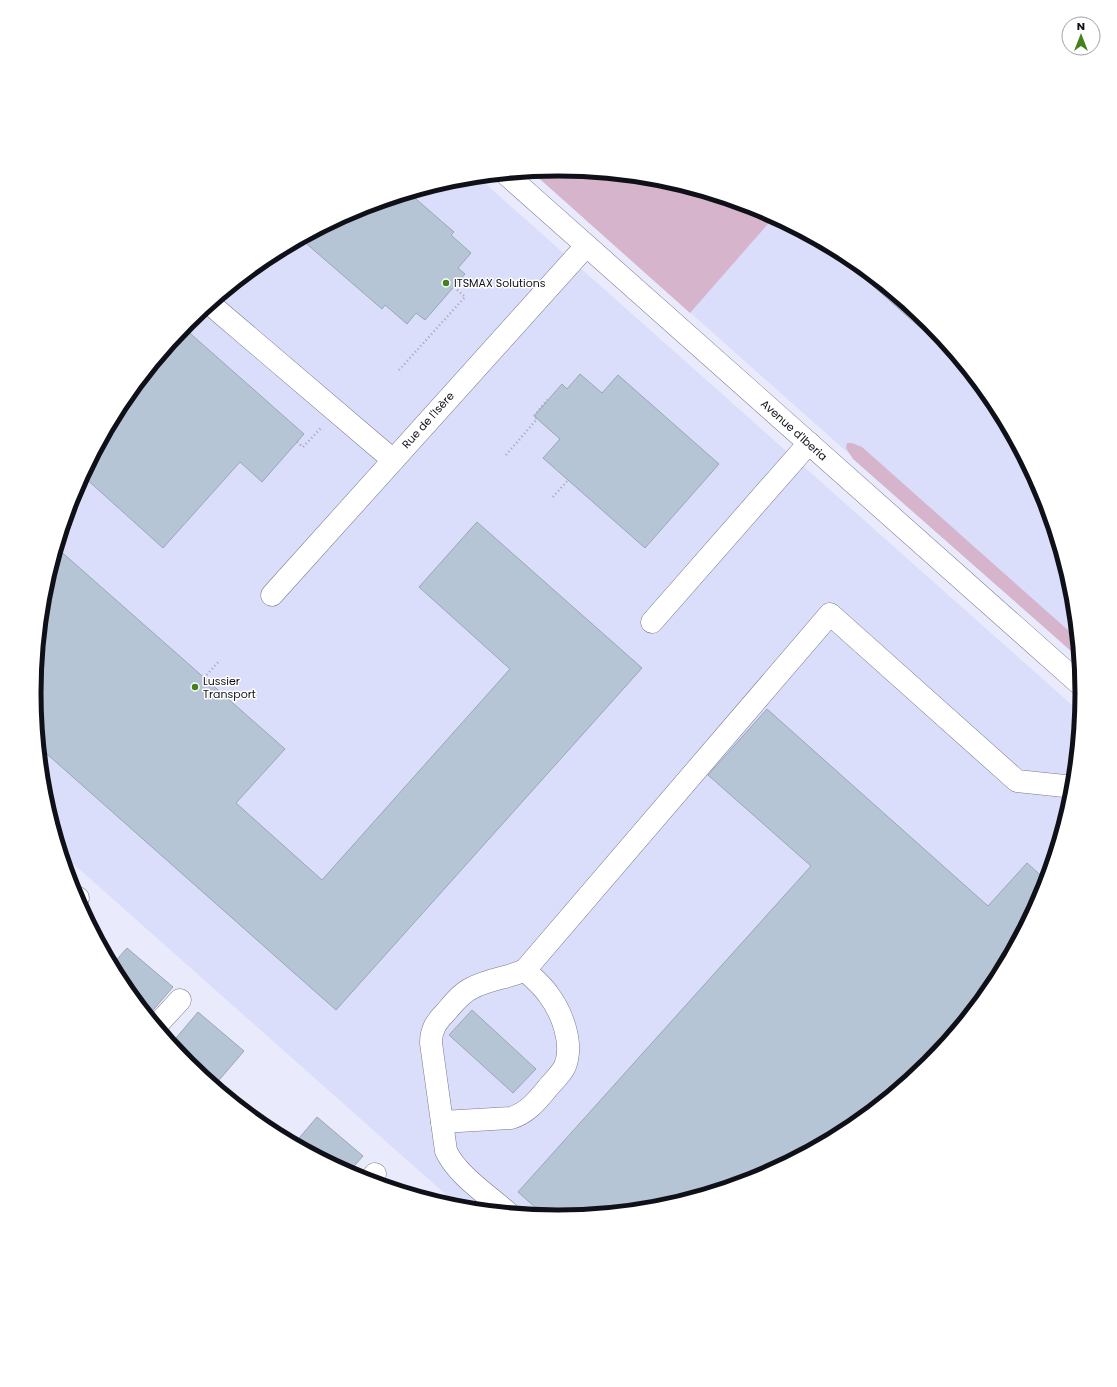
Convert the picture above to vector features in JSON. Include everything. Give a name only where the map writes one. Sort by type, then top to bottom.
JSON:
[{"type":"street","name":"Avenue d'Iberia","points":[[511,178],[1076,680]]},
{"type":"street","name":"Rue de l'Isère","points":[[272,595],[586,246]]},
{"type":"street","points":[[214,307],[393,460]]},
{"type":"street","points":[[652,622],[809,444]]},
{"type":"street","points":[[503,1208],[450,1160],[446,1151],[431,1043],[434,1027],[462,994],[471,988],[485,982],[515,975],[525,970],[830,614],[1017,781],[1067,786]]},
{"type":"street","points":[[442,1122],[511,1118],[520,1115],[531,1107],[564,1067],[568,1055],[568,1042],[560,1016],[549,994],[525,970]]},
{"type":"street","points":[[159,1023],[180,1000]]},
{"type":"path","points":[[399,370],[466,297],[454,287]]},
{"type":"path","points":[[506,455],[537,419],[534,416],[549,398]]},
{"type":"path","points":[[297,442],[303,447],[322,427]]},
{"type":"path","points":[[553,497],[568,480]]},
{"type":"path","points":[[204,678],[220,660]]},
{"type":"shaded area","points":[[537,177],[592,177],[626,180],[659,186],[725,203],[757,215],[817,245],[846,263],[900,304],[948,352],[969,378],[1007,435],[1023,465],[1037,495],[1049,527],[1058,560],[1072,626],[1074,654]]},
{"type":"shaded area","points":[[537,177],[592,177],[626,180],[659,186],[725,203],[770,221],[690,313]]},
{"type":"shaded area","points":[[483,181],[1076,708],[1075,727],[1072,761],[1058,827],[1049,860],[1037,892],[1023,922],[989,981],[948,1035],[900,1083],[874,1104],[817,1142],[757,1172],[725,1184],[659,1201],[626,1207],[558,1211],[491,1207],[451,1199],[68,859],[51,794],[45,761],[41,694],[42,660],[45,626],[51,593],[68,527],[80,495],[110,435],[128,406],[169,352],[217,304],[271,263],[300,245],[360,215],[392,203],[458,186]]},
{"type":"shaded area","points":[[847,443],[852,443],[862,447],[1073,634],[1074,654],[853,459],[846,448]]},
{"type":"building","points":[[414,197],[454,232],[451,235],[471,253],[458,268],[465,274],[425,320],[416,313],[407,324],[385,305],[382,309],[305,242],[360,215],[392,203]]},
{"type":"building","points":[[852,267],[900,304],[949,353]]},
{"type":"building","points":[[189,332],[304,434],[262,482],[240,462],[163,548],[87,480],[110,435],[128,406],[169,352]]},
{"type":"building","points":[[580,374],[602,393],[618,375],[719,464],[645,548],[543,458],[560,439],[534,416],[562,384],[567,389]]},
{"type":"building","points":[[1022,463],[1025,470],[1020,465]]},
{"type":"building","points":[[477,522],[642,668],[336,1010],[44,752],[41,694],[42,660],[45,626],[51,593],[61,552],[285,749],[236,803],[322,880],[510,669],[419,587]]},
{"type":"building","points":[[767,709],[988,906],[1027,863],[1043,877],[1023,922],[1007,952],[969,1009],[948,1035],[900,1083],[846,1124],[787,1158],[757,1172],[725,1184],[659,1201],[626,1207],[592,1210],[539,1210],[518,1192],[811,866],[708,775]]},
{"type":"building","points":[[127,948],[173,987],[151,1013],[116,961]]},
{"type":"building","points":[[472,1010],[536,1069],[513,1093],[449,1035]]},
{"type":"building","points":[[198,1012],[244,1051],[217,1083],[174,1040]]},
{"type":"building","points":[[317,1117],[363,1156],[352,1168],[297,1140]]},
{"type":"place","name":"ITSMAX Solutions","points":[[446,283]]},
{"type":"place","name":"Lussier Transport","points":[[195,687]]}]
